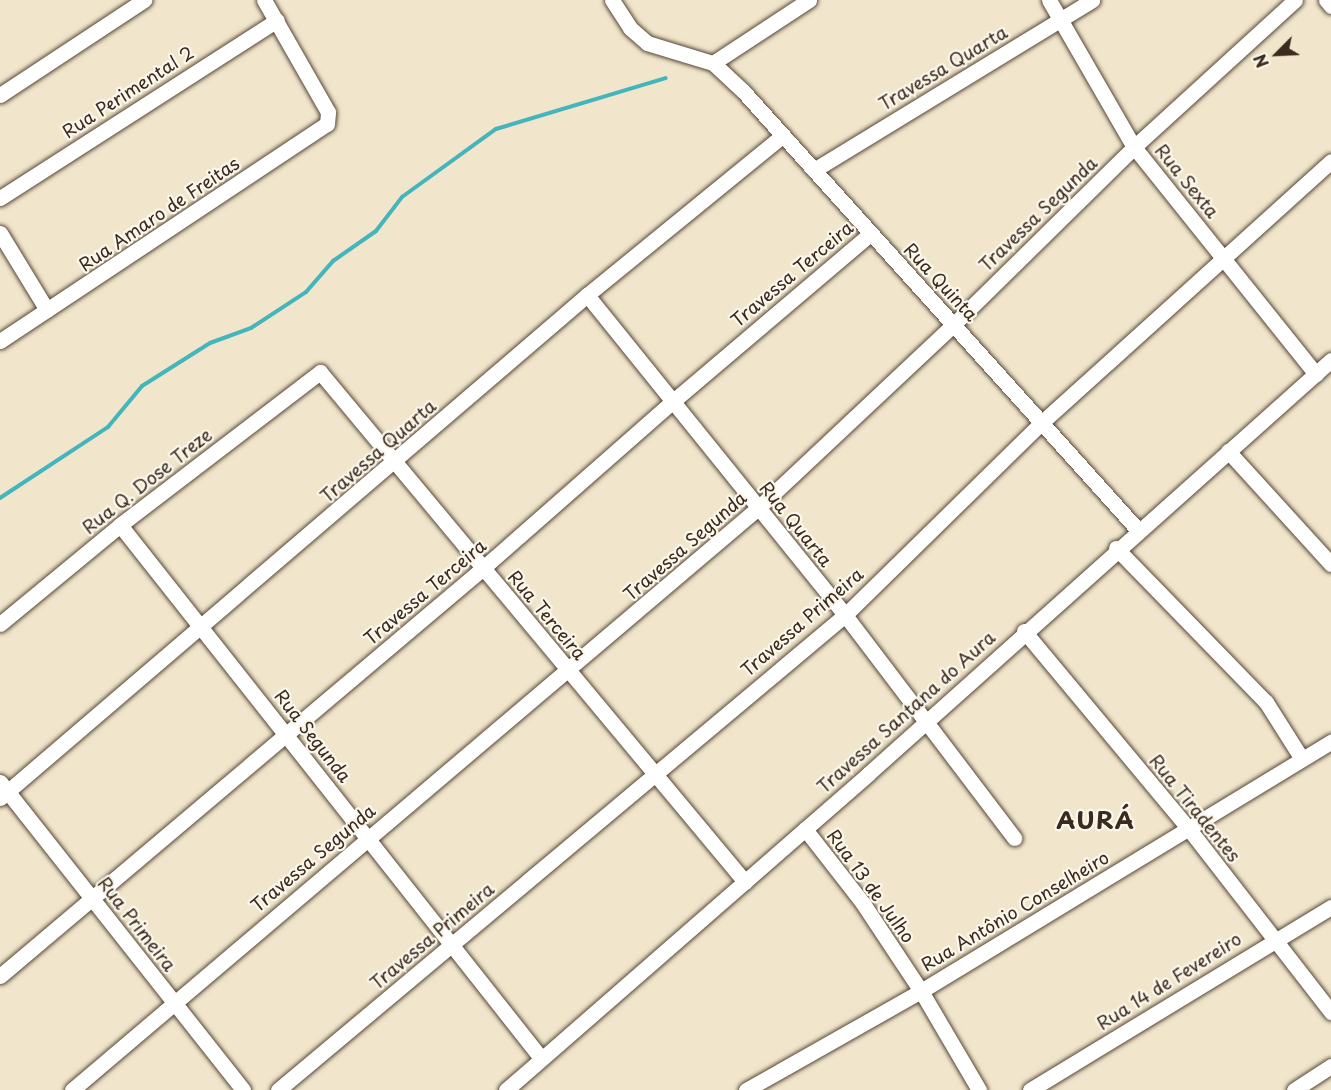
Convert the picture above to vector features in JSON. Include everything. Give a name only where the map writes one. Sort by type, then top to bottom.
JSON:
[{"type":"street","points":[[0,95],[144,0]]},
{"type":"street","points":[[264,0],[276,20]]},
{"type":"street","points":[[612,0],[630,28],[647,43],[713,63],[809,0]]},
{"type":"street","name":"Rua Sexta","points":[[1049,0],[1134,147],[1316,374]]},
{"type":"street","name":"Travessa Quarta","points":[[814,170],[1092,0]]},
{"type":"street","name":"Travessa Segunda","points":[[72,1090],[367,838],[569,671],[758,508],[954,324],[1134,147],[1295,0]]},
{"type":"street","points":[[1326,0],[1331,6]]},
{"type":"street","name":"Rua Amaro de Freitas","points":[[0,341],[327,124],[328,112],[276,20]]},
{"type":"street","name":"Rua Perimental 2","points":[[0,198],[276,20]]},
{"type":"street","name":"Rua Quinta","points":[[713,63],[783,135],[1138,530]]},
{"type":"street","name":"Travessa Quarta","points":[[3,791],[202,628],[587,296],[783,135]]},
{"type":"street","name":"Travessa Primeira","points":[[278,1090],[845,615],[1040,423],[1225,259],[1331,161]]},
{"type":"street","points":[[0,233],[47,310]]},
{"type":"street","name":"Travessa Terceira","points":[[0,976],[483,568],[672,402],[870,234]]},
{"type":"street","name":"Rua Quarta","points":[[587,296],[845,615],[1014,838]]},
{"type":"street","name":"Travessa Santana do Aura","points":[[506,1090],[805,830],[1116,548],[1331,360]]},
{"type":"street","name":"Rua Terceira","points":[[320,372],[745,882]]},
{"type":"street","name":"Rua Q. Dose Treze","points":[[0,624],[120,525],[320,372]]},
{"type":"street","points":[[1228,451],[1331,564]]},
{"type":"street","name":"Rua Segunda","points":[[120,525],[367,838],[454,944],[541,1058]]},
{"type":"street","points":[[1116,548],[1266,702],[1302,759]]},
{"type":"street","name":"Rua Tiradentes","points":[[1024,631],[1189,829],[1331,1012]]},
{"type":"street","name":"Rua Antônio Conselheiro","points":[[746,1090],[921,991],[1331,742]]},
{"type":"street","name":"Rua Primeira","points":[[3,791],[92,897],[243,1090]]},
{"type":"street","name":"Rua 13 de Julho","points":[[805,830],[862,902],[921,991],[979,1090]]},
{"type":"street","name":"Rua 14 de Fevereiro","points":[[1030,1090],[1274,939],[1331,907]]},
{"type":"street","points":[[1294,1090],[1331,1066]]},
{"type":"waterway","points":[[0,498],[108,427],[142,386],[210,343],[251,328],[306,292],[333,261],[376,231],[402,197],[496,129],[666,78]]},
{"type":"district","name":"AURÁ","points":[[1096,820]]}]
